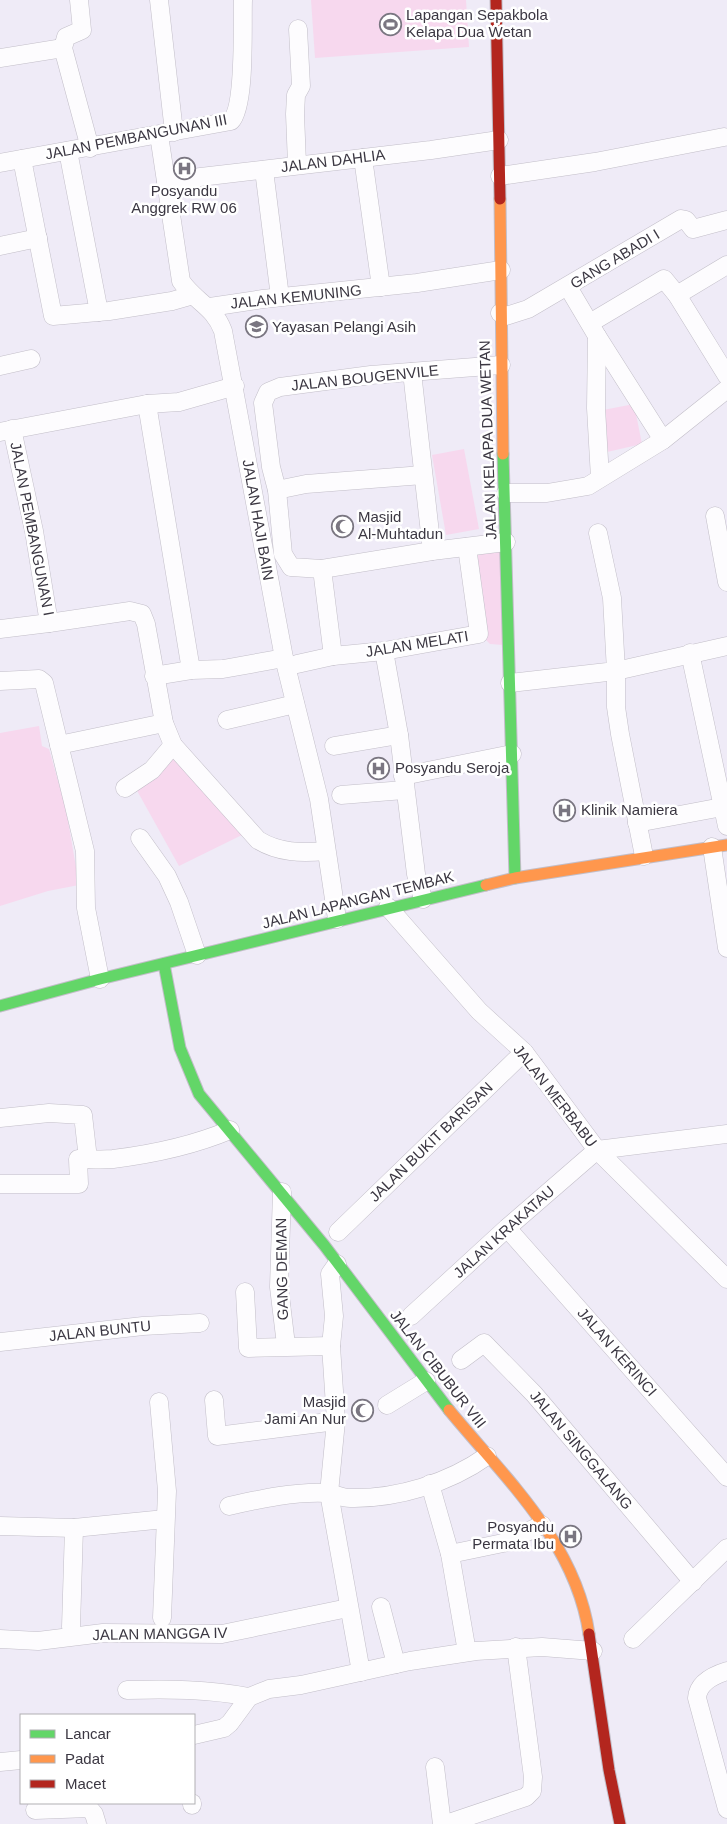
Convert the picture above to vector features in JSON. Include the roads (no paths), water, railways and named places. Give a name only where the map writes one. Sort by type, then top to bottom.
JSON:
[{"type":"street","points":[[79,0],[82,30],[66,37],[63,48],[90,148]]},
{"type":"street","name":"JALAN HAJI BAIN","points":[[159,0],[167,134],[166,181],[178,270],[181,280],[193,295],[210,307],[216,314],[223,331],[291,661],[295,704],[319,799],[337,919]]},
{"type":"street","name":"JALAN PEMBANGUNAN III","points":[[0,164],[22,158],[167,134],[228,122],[234,119],[241,80],[243,0]]},
{"type":"street","name":"JALAN KELAPA DUA WETAN","points":[[496,0],[500,176],[501,365],[506,492],[515,878]]},
{"type":"street","points":[[297,164],[295,108],[296,95],[301,86],[298,29]]},
{"type":"street","points":[[0,58],[63,48]]},
{"type":"street","points":[[500,176],[595,162],[724,136]]},
{"type":"street","name":"JALAN DAHLIA","points":[[166,181],[499,140]]},
{"type":"street","points":[[68,151],[99,312]]},
{"type":"street","points":[[22,158],[52,315],[99,312],[172,301],[193,295]]},
{"type":"street","name":"JALAN KEMUNING","points":[[362,158],[381,287]]},
{"type":"street","points":[[264,170],[280,297]]},
{"type":"street","name":"GANG ABADI I","points":[[500,313],[506,316],[528,309],[682,219],[686,220],[693,229],[727,220]]},
{"type":"street","points":[[0,246],[38,238]]},
{"type":"street","points":[[677,295],[727,265]]},
{"type":"street","name":"JALAN KEMUNING","points":[[210,307],[280,297],[381,287],[501,270]]},
{"type":"street","points":[[506,492],[547,493],[575,490],[588,486],[663,440],[726,385],[668,282],[660,280],[594,330]]},
{"type":"street","points":[[568,287],[663,440]]},
{"type":"street","points":[[594,330],[600,478]]},
{"type":"street","points":[[0,366],[31,359]]},
{"type":"street","name":"JALAN BOUGENVILE","points":[[277,490],[271,467],[263,403],[268,392],[289,385],[501,365]]},
{"type":"street","points":[[412,372],[432,551]]},
{"type":"street","points":[[6,431],[147,404],[178,402],[234,386]]},
{"type":"street","points":[[147,404],[191,670]]},
{"type":"street","name":"JALAN PEMBANGUNAN I","points":[[6,431],[34,531],[49,623],[130,611],[142,614],[146,624],[154,676],[164,722],[173,745],[258,840],[270,847],[285,851],[326,851]]},
{"type":"street","points":[[423,475],[306,484],[277,490],[284,560],[296,569],[322,569],[432,551],[506,542]]},
{"type":"street","points":[[715,516],[727,582]]},
{"type":"street","points":[[598,533],[612,598],[619,725],[644,856]]},
{"type":"street","name":"JALAN MELATI","points":[[291,661],[384,651],[479,634],[467,547]]},
{"type":"street","points":[[322,569],[333,656]]},
{"type":"street","points":[[0,628],[49,623]]},
{"type":"street","points":[[510,683],[616,671],[727,646]]},
{"type":"street","points":[[384,651],[399,735],[403,783],[416,874],[423,899]]},
{"type":"street","points":[[690,653],[727,826]]},
{"type":"street","points":[[154,676],[191,670],[223,669],[291,661]]},
{"type":"street","points":[[0,681],[42,679],[44,683],[85,851],[86,908],[100,979]]},
{"type":"street","points":[[227,720],[295,704]]},
{"type":"street","points":[[59,745],[164,722]]},
{"type":"street","points":[[334,746],[399,735]]},
{"type":"street","points":[[125,788],[152,770],[173,745]]},
{"type":"street","points":[[342,795],[403,783],[512,754]]},
{"type":"street","points":[[637,823],[724,806]]},
{"type":"street","points":[[140,838],[167,876],[179,902],[197,955]]},
{"type":"street","points":[[719,846],[727,948]]},
{"type":"street","name":"JALAN LAPANGAN TEMBAK","points":[[0,1006],[337,919],[515,878],[644,856],[719,846]]},
{"type":"street","name":"JALAN MERBABU","points":[[388,907],[479,1011],[524,1052],[597,1150],[727,1279]]},
{"type":"street","name":"JALAN CIBUBUR VIII","points":[[164,964],[188,1076],[199,1094],[282,1192],[426,1381],[487,1456],[515,1485],[558,1547],[573,1575],[586,1610],[600,1712],[620,1824]]},
{"type":"street","name":"JALAN BUKIT BARISAN","points":[[338,1232],[524,1052]]},
{"type":"street","points":[[0,1118],[49,1113],[82,1115],[88,1159]]},
{"type":"street","points":[[0,1184],[79,1184],[78,1159],[110,1159],[175,1149],[206,1140],[230,1130]]},
{"type":"street","points":[[597,1150],[727,1134]]},
{"type":"street","name":"JALAN KRAKATAU","points":[[411,1316],[507,1228],[597,1150]]},
{"type":"street","name":"GANG DEMAN","points":[[282,1192],[280,1287],[286,1345]]},
{"type":"street","name":"JALAN KERINCI","points":[[507,1228],[727,1477]]},
{"type":"street","points":[[338,1264],[330,1274],[334,1316],[331,1346],[336,1421],[329,1493],[348,1608],[361,1672]]},
{"type":"street","points":[[245,1292],[248,1348],[286,1345],[331,1346]]},
{"type":"street","name":"JALAN BUNTU","points":[[0,1342],[143,1326],[200,1323]]},
{"type":"street","name":"JALAN SINGGALANG","points":[[460,1360],[484,1343],[534,1394],[693,1582]]},
{"type":"street","points":[[387,1405],[426,1381]]},
{"type":"street","points":[[214,1400],[217,1436],[336,1421]]},
{"type":"street","points":[[160,1402],[167,1490],[162,1618]]},
{"type":"street","points":[[229,1506],[278,1497],[329,1493],[349,1498],[408,1491],[465,1470],[487,1456]]},
{"type":"street","points":[[430,1484],[450,1554],[466,1652]]},
{"type":"street","points":[[0,1526],[74,1528],[165,1519]]},
{"type":"street","points":[[450,1554],[503,1543],[542,1525]]},
{"type":"street","points":[[71,1627],[74,1528]]},
{"type":"street","points":[[633,1639],[727,1548]]},
{"type":"street","points":[[381,1607],[396,1664]]},
{"type":"street","name":"JALAN MANGGA IV","points":[[0,1638],[38,1641],[103,1633],[222,1634],[348,1608]]},
{"type":"street","points":[[195,1735],[224,1728],[230,1724],[249,1698],[269,1689],[301,1685],[396,1664],[466,1652],[542,1647],[593,1651]]},
{"type":"street","points":[[446,1824],[526,1797],[532,1791],[533,1777],[516,1648]]},
{"type":"street","points":[[727,1671],[717,1674],[704,1683],[697,1698],[727,1809]]},
{"type":"street","points":[[128,1690],[176,1688],[220,1691],[249,1698]]},
{"type":"street","points":[[0,1762],[20,1760]]},
{"type":"street","points":[[435,1767],[442,1824]]},
{"type":"street","points":[[35,1812],[89,1808],[94,1814],[97,1824]]},
{"type":"place","name":"Lapangan Sepakbola Kelapa Dua Wetan","points":[[390,24]]},
{"type":"place","name":"Posyandu Anggrek RW 06","points":[[184,168]]},
{"type":"place","name":"Yayasan Pelangi Asih","points":[[256,327]]},
{"type":"place","name":"Masjid Al-Muhtadun","points":[[342,526]]},
{"type":"place","name":"Posyandu Seroja","points":[[379,768]]},
{"type":"place","name":"Klinik Namiera","points":[[565,810]]},
{"type":"place","name":"Masjid Jami An Nur","points":[[362,1411]]},
{"type":"place","name":"Posyandu Permata Ibu","points":[[570,1536]]}]
